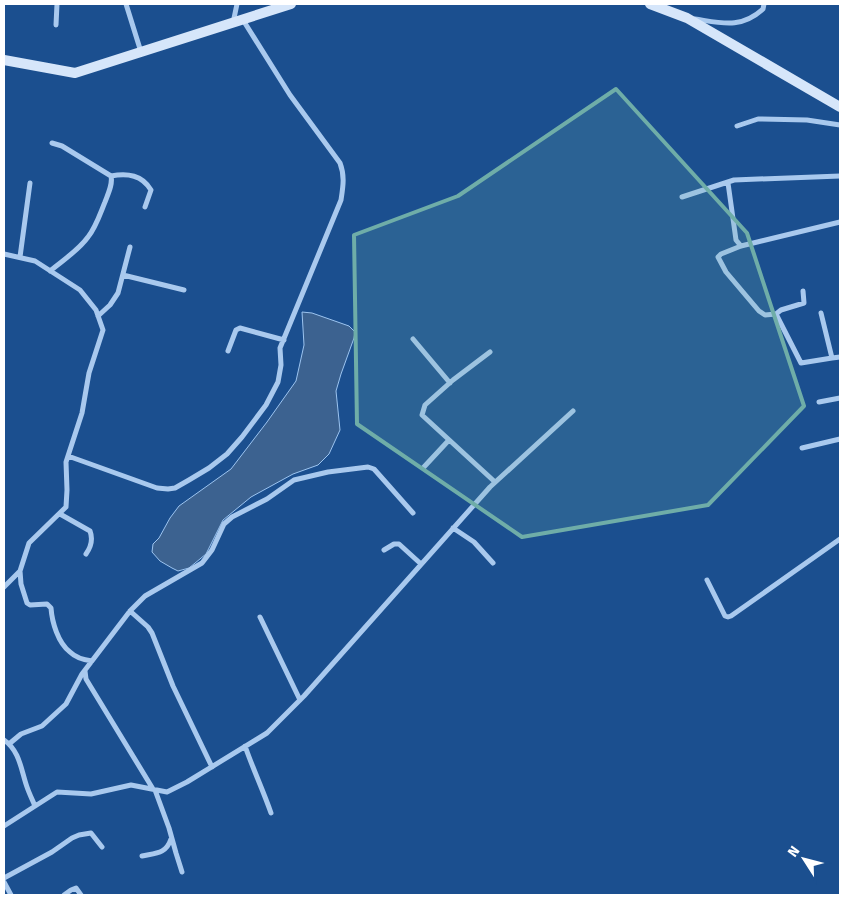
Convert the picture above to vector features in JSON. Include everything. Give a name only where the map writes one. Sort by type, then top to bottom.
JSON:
[{"type":"main road","points":[[4,60],[75,73],[291,4]]},
{"type":"main road","points":[[650,4],[687,18],[840,107]]},
{"type":"street","points":[[56,26],[57,4]]},
{"type":"street","points":[[126,4],[141,52]]},
{"type":"street","points":[[68,456],[157,488],[176,488],[209,468],[227,454],[266,405],[278,382],[281,365],[280,348],[341,200],[344,180],[340,163],[238,21],[238,4]]},
{"type":"street","points":[[687,18],[729,24],[742,22],[755,16],[763,9],[764,4]]},
{"type":"street","points":[[737,126],[758,119],[807,120],[840,125]]},
{"type":"street","points":[[52,143],[62,146],[111,176],[123,174],[141,178],[148,184],[151,190],[145,207]]},
{"type":"street","points":[[50,270],[77,250],[89,237],[107,196],[112,180],[111,176]]},
{"type":"street","points":[[682,197],[734,180],[840,176]]},
{"type":"street","points":[[728,182],[736,240],[741,246]]},
{"type":"street","points":[[20,257],[30,184]]},
{"type":"street","points":[[802,291],[804,303],[781,310],[776,314],[765,315],[759,311],[726,272],[718,257],[741,246],[840,222]]},
{"type":"street","points":[[98,316],[110,305],[118,293],[130,247]]},
{"type":"street","points":[[4,254],[35,261],[80,290],[96,310],[103,330],[89,373],[82,413],[66,462],[66,507],[29,543],[20,571],[21,584],[27,603],[30,605],[47,604],[51,608],[58,634],[65,647],[71,654],[92,661]]},
{"type":"street","points":[[123,275],[184,290]]},
{"type":"street","points":[[821,313],[832,358]]},
{"type":"street","points":[[776,314],[801,363],[840,357]]},
{"type":"street","points":[[228,351],[236,330],[240,328],[284,340]]},
{"type":"street","points":[[413,338],[450,383]]},
{"type":"street","points":[[490,352],[425,405],[422,415],[495,482]]},
{"type":"street","points":[[820,402],[840,398]]},
{"type":"street","points":[[4,826],[57,792],[91,794],[130,785],[167,792],[188,782],[267,733],[300,700],[495,482],[573,412]]},
{"type":"street","points":[[802,448],[840,439]]},
{"type":"street","points":[[423,468],[449,440]]},
{"type":"street","points":[[10,744],[21,734],[42,726],[66,704],[92,661],[130,612],[145,596],[202,563],[212,550],[221,528],[232,516],[267,500],[294,480],[328,472],[374,469],[413,512]]},
{"type":"street","points":[[60,514],[90,531],[92,535],[90,548],[86,554]]},
{"type":"street","points":[[454,528],[474,542],[494,564]]},
{"type":"street","points":[[707,580],[725,616],[732,616],[840,540]]},
{"type":"street","points":[[384,550],[394,544],[399,544],[421,564]]},
{"type":"street","points":[[4,588],[20,571]]},
{"type":"street","points":[[130,612],[148,626],[152,633],[173,686],[212,766]]},
{"type":"street","points":[[260,617],[300,700]]},
{"type":"street","points":[[85,671],[86,679],[154,790],[172,838],[182,872]]},
{"type":"street","points":[[4,740],[10,744],[20,759],[27,789],[35,806]]},
{"type":"street","points":[[245,746],[271,813]]},
{"type":"street","points":[[11,895],[4,880],[72,838],[92,833],[102,847]]},
{"type":"street","points":[[142,856],[162,852],[169,846],[172,838]]},
{"type":"street","points":[[64,895],[76,888],[81,895]]},
{"type":"highlighted area","points":[[616,89],[747,233],[804,406],[708,505],[522,537],[357,424],[354,235],[458,196]]},
{"type":"water","points":[[302,312],[312,313],[349,326],[355,332],[336,391],[340,430],[329,454],[318,465],[293,474],[251,497],[223,520],[206,554],[189,568],[178,571],[160,561],[152,552],[153,544],[159,538],[179,506],[231,469],[296,381],[304,345]]}]
